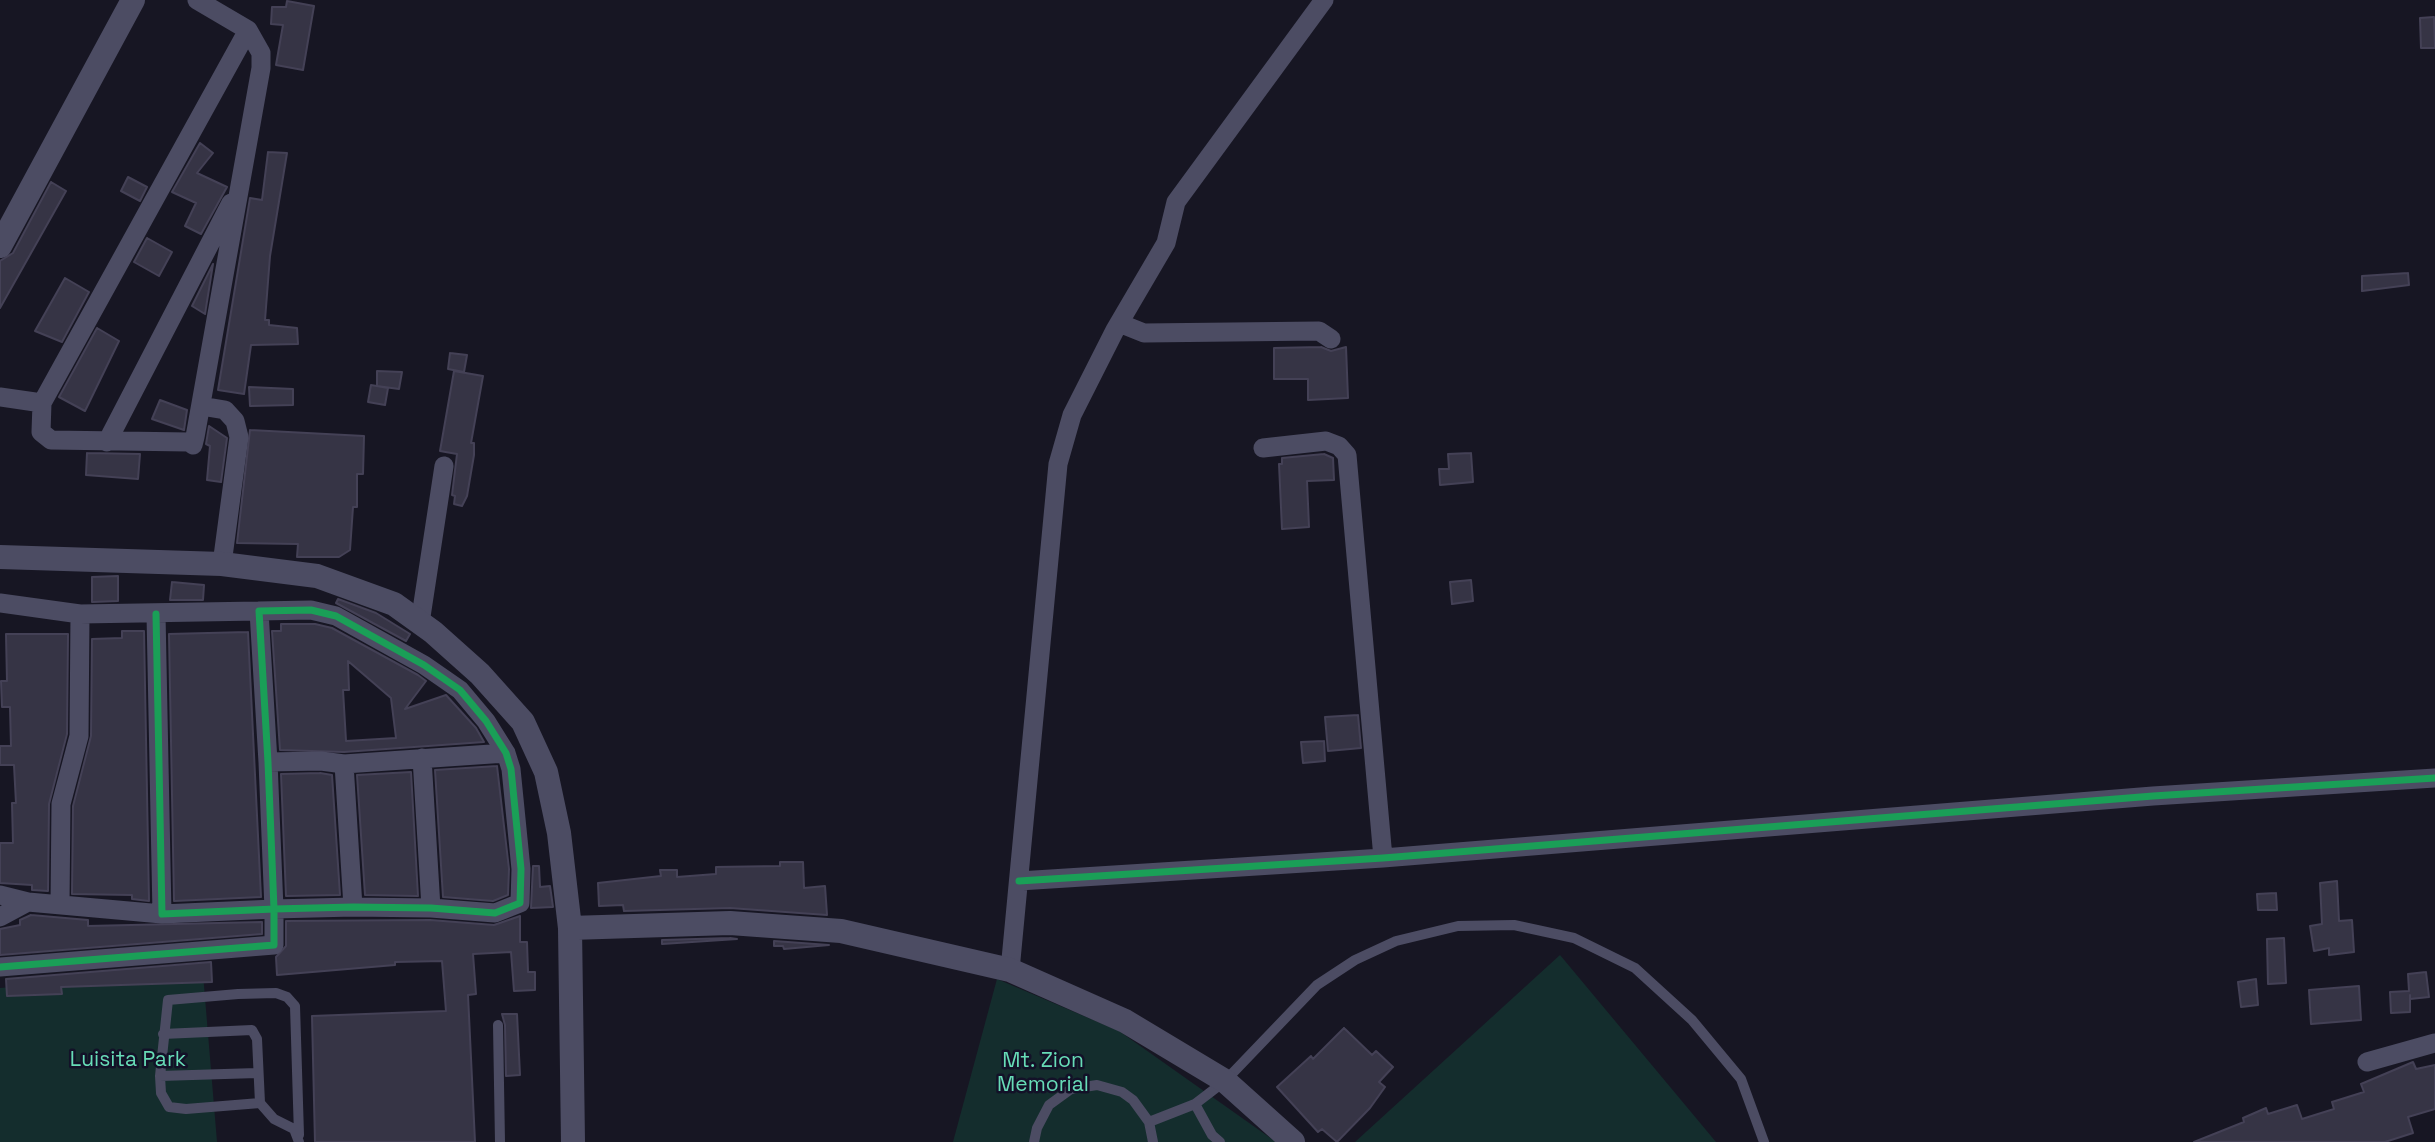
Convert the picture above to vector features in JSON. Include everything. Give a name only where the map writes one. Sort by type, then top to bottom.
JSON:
[{"type":"street","points":[[0,246],[133,0]]},
{"type":"street","points":[[197,0],[248,30],[261,53],[261,68],[192,445],[189,442],[51,440],[41,432],[42,403],[248,30]]},
{"type":"street","points":[[1010,970],[1058,464],[1072,415],[1119,323],[1166,243],[1176,202],[1324,0]]},
{"type":"street","points":[[107,442],[241,183]]},
{"type":"street","points":[[1119,323],[1144,333],[1319,331],[1331,339]]},
{"type":"street","points":[[0,397],[42,403]]},
{"type":"street","points":[[201,406],[225,410],[236,421],[239,436],[222,564]]},
{"type":"street","points":[[1263,448],[1325,441],[1339,446],[1347,455],[1383,858]]},
{"type":"street","points":[[420,623],[444,466]]},
{"type":"street","points":[[0,557],[222,564],[317,576],[394,604],[480,674],[523,722],[546,772],[559,833],[570,928],[573,1142]]},
{"type":"street","points":[[0,603],[80,614],[311,610],[336,616],[425,665],[460,690],[486,721],[506,753],[511,769],[521,869],[520,903],[495,913],[431,908],[353,907],[162,914],[28,902],[0,895]]},
{"type":"street","points":[[0,967],[274,945],[268,762],[259,611]]},
{"type":"street","points":[[60,904],[61,804],[79,736],[80,614]]},
{"type":"street","points":[[156,614],[162,914]]},
{"type":"street","points":[[268,762],[321,761],[344,764],[506,753]]},
{"type":"street","points":[[422,758],[431,908]]},
{"type":"street","points":[[344,764],[353,907]]},
{"type":"street","points":[[1019,881],[1383,858],[2139,797],[2435,778]]},
{"type":"street","points":[[0,917],[28,902]]},
{"type":"street","points":[[570,928],[730,923],[841,931],[1010,970],[1125,1021],[1225,1081],[1293,1142]]},
{"type":"street","points":[[2367,1062],[2435,1043]]},
{"type":"lane","points":[[1149,1122],[1195,1104],[1225,1081],[1317,985],[1356,960],[1396,941],[1458,926],[1514,925],[1574,938],[1635,968],[1692,1020],[1741,1079],[1764,1142]]},
{"type":"lane","points":[[260,1103],[186,1109],[169,1107],[160,1093],[164,1010],[168,1000],[276,993],[287,997],[295,1006],[299,1139]]},
{"type":"lane","points":[[498,1025],[500,1142]]},
{"type":"lane","points":[[163,1034],[252,1030],[257,1039],[260,1103],[274,1119],[288,1124],[299,1139]]},
{"type":"lane","points":[[160,1076],[257,1073]]},
{"type":"lane","points":[[1034,1142],[1037,1128],[1049,1105],[1071,1090],[1097,1085],[1122,1092],[1133,1100],[1149,1122],[1153,1142]]},
{"type":"lane","points":[[1195,1104],[1212,1135],[1220,1142]]},
{"type":"green space","points":[[1560,955],[1716,1142],[1355,1142]]},
{"type":"green space","name":"Luisita Park","points":[[203,974],[217,1142],[0,1142],[0,988]]},
{"type":"green space","name":"Mt. Zion Memorial","points":[[997,979],[1119,1031],[1276,1142],[953,1142]]},
{"type":"building","points":[[287,1],[314,6],[303,70],[276,65],[283,25],[271,24],[272,7],[286,7]]},
{"type":"building","points":[[2434,17],[2435,48],[2421,48],[2420,18]]},
{"type":"building","points":[[200,143],[213,153],[197,173],[227,187],[201,234],[185,226],[196,203],[172,192]]},
{"type":"building","points":[[268,152],[287,153],[270,256],[265,320],[269,320],[269,325],[297,328],[298,344],[251,345],[244,394],[218,390],[250,198],[262,200]]},
{"type":"building","points":[[128,177],[147,187],[140,201],[121,191]]},
{"type":"building","points":[[51,182],[66,191],[0,308],[0,261],[13,253]]},
{"type":"building","points":[[147,238],[172,252],[159,276],[134,262]]},
{"type":"building","points":[[213,264],[205,314],[192,306]]},
{"type":"building","points":[[2408,273],[2409,285],[2362,291],[2362,276]]},
{"type":"building","points":[[65,278],[89,292],[62,342],[35,331]]},
{"type":"building","points":[[97,328],[119,341],[85,411],[59,397]]},
{"type":"building","points":[[1321,347],[1331,351],[1346,347],[1348,398],[1308,400],[1308,379],[1274,379],[1274,348]]},
{"type":"building","points":[[450,353],[467,355],[464,372],[448,369]]},
{"type":"building","points":[[377,371],[402,372],[399,389],[377,386]]},
{"type":"building","points":[[454,371],[483,376],[471,443],[474,443],[474,455],[467,496],[462,506],[454,504],[455,496],[452,495],[457,454],[440,451]]},
{"type":"building","points":[[371,385],[388,388],[385,405],[368,402]]},
{"type":"building","points":[[249,387],[293,389],[293,405],[250,406]]},
{"type":"building","points":[[160,400],[187,410],[184,430],[152,419]]},
{"type":"building","points":[[209,426],[227,438],[221,482],[207,480],[210,446],[206,444]]},
{"type":"building","points":[[250,430],[364,436],[363,474],[357,474],[357,507],[353,507],[350,550],[339,557],[297,557],[298,544],[237,543]]},
{"type":"building","points":[[87,453],[140,454],[138,479],[86,475]]},
{"type":"building","points":[[1471,453],[1473,482],[1440,485],[1439,469],[1449,469],[1448,454]]},
{"type":"building","points":[[1324,454],[1333,458],[1334,480],[1307,481],[1309,527],[1282,529],[1279,464],[1282,464],[1282,458]]},
{"type":"building","points":[[118,576],[118,601],[92,602],[92,577]]},
{"type":"building","points":[[1471,580],[1473,601],[1452,604],[1450,582]]},
{"type":"building","points":[[172,582],[204,585],[203,600],[170,600]]},
{"type":"building","points":[[338,599],[376,613],[410,634],[406,641],[336,603]]},
{"type":"building","points":[[281,624],[315,624],[332,628],[418,675],[426,681],[405,709],[446,695],[476,728],[484,742],[344,752],[280,750],[272,631],[281,631]],"holes":[[[348,661],[391,698],[396,738],[346,741],[343,690],[349,690]]]},
{"type":"building","points":[[122,631],[144,631],[149,901],[132,899],[132,895],[72,894],[73,806],[91,736],[92,639],[122,638]]},
{"type":"building","points":[[248,632],[261,897],[174,901],[169,634]]},
{"type":"building","points":[[6,634],[68,634],[67,734],[49,804],[48,891],[32,890],[32,885],[0,883],[0,843],[13,843],[12,803],[16,803],[14,765],[0,765],[0,746],[11,746],[10,707],[2,707],[1,681],[7,681]]},
{"type":"building","points":[[1358,715],[1361,748],[1328,751],[1325,717]]},
{"type":"building","points":[[1324,741],[1325,761],[1303,763],[1301,742]]},
{"type":"building","points":[[497,766],[509,869],[508,895],[493,901],[443,897],[435,770]]},
{"type":"building","points":[[411,772],[418,896],[365,895],[357,775]]},
{"type":"building","points":[[281,774],[332,775],[340,895],[286,896]]},
{"type":"building","points":[[780,862],[803,862],[804,888],[825,886],[827,915],[730,908],[624,911],[623,905],[599,906],[598,883],[661,876],[660,870],[677,870],[677,877],[716,874],[716,867],[780,866]]},
{"type":"building","points":[[533,866],[539,866],[540,887],[550,886],[553,907],[531,908]]},
{"type":"building","points":[[2337,881],[2339,921],[2352,920],[2354,952],[2329,955],[2329,948],[2314,951],[2310,926],[2322,924],[2320,883]]},
{"type":"building","points":[[2276,893],[2277,910],[2258,910],[2257,894]]},
{"type":"building","points":[[31,915],[88,920],[88,926],[262,922],[262,934],[0,955],[0,929],[20,925],[20,920]]},
{"type":"building","points":[[520,916],[520,942],[527,942],[528,972],[535,972],[535,990],[514,991],[511,952],[473,954],[476,994],[468,995],[475,1142],[315,1142],[312,1016],[446,1011],[442,961],[395,962],[395,965],[277,975],[276,957],[286,946],[286,921],[430,920],[494,925]]},
{"type":"building","points":[[2284,938],[2286,983],[2268,984],[2267,939]]},
{"type":"building","points":[[737,939],[662,944],[662,940]]},
{"type":"building","points":[[774,941],[829,945],[784,949],[783,946],[774,946]]},
{"type":"building","points":[[211,962],[212,982],[61,987],[62,994],[7,996],[6,979]]},
{"type":"building","points":[[2426,972],[2429,997],[2410,999],[2410,1012],[2391,1013],[2390,992],[2409,991],[2408,974]]},
{"type":"building","points":[[2256,979],[2258,1005],[2241,1007],[2238,982]]},
{"type":"building","points":[[2359,986],[2361,1020],[2311,1024],[2309,990]]},
{"type":"building","points":[[502,1014],[517,1014],[520,1075],[506,1076],[505,1025]]},
{"type":"building","points":[[1344,1028],[1372,1055],[1376,1051],[1393,1067],[1379,1082],[1385,1087],[1370,1108],[1337,1142],[1322,1129],[1318,1132],[1277,1087],[1311,1056],[1313,1059]]},
{"type":"building","points":[[2413,1062],[2416,1069],[2435,1065],[2435,1109],[2408,1117],[2413,1133],[2385,1142],[2194,1142],[2244,1122],[2243,1118],[2266,1108],[2268,1114],[2297,1105],[2302,1119],[2334,1109],[2332,1102],[2364,1092],[2361,1084]]},
{"type":"cycle path","points":[[0,967],[274,945],[274,909],[268,762],[259,611],[311,610],[336,616],[424,665],[460,690],[486,721],[506,753],[511,769],[521,869],[520,903],[495,913],[431,908],[353,907],[274,909],[162,914],[156,614]]},
{"type":"cycle path","points":[[1019,881],[1383,858],[2153,796],[2435,778]]}]
